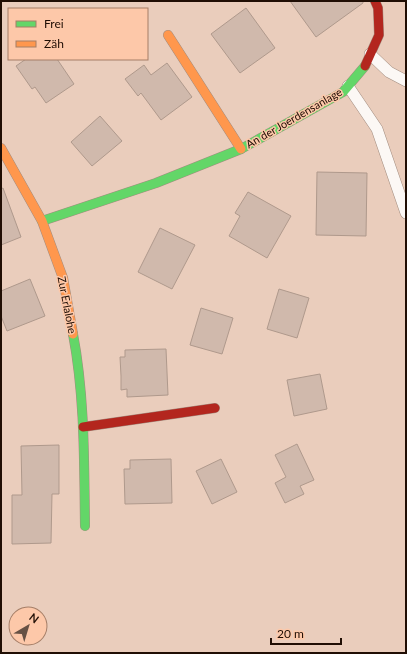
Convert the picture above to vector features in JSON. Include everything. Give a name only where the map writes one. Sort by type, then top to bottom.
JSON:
[{"type":"street","name":"An der Joerdensanlage","points":[[42,221],[156,183],[241,149],[343,92],[364,67],[379,35],[378,8],[375,1]]},
{"type":"street","name":"An der Joerdensanlage","points":[[168,35],[241,149]]},
{"type":"street","name":"Zur Erlalohe","points":[[1,148],[42,221],[63,278],[78,361],[83,427],[85,526]]},
{"type":"street","points":[[83,427],[215,408]]},
{"type":"lane","points":[[370,54],[389,72],[406,81]]},
{"type":"lane","points":[[348,86],[377,129],[406,213]]},
{"type":"building","points":[[290,1],[363,1],[363,3],[316,37]]},
{"type":"building","points":[[246,8],[275,48],[240,73],[211,34]]},
{"type":"building","points":[[25,60],[58,60],[74,84],[46,103],[35,87],[32,89],[16,66]]},
{"type":"building","points":[[167,63],[192,97],[161,120],[141,93],[138,96],[125,79],[144,65],[151,75]]},
{"type":"building","points":[[100,116],[122,141],[92,166],[71,142]]},
{"type":"building","points":[[317,172],[367,173],[366,236],[316,235]]},
{"type":"building","points":[[3,188],[21,237],[1,245],[1,189]]},
{"type":"building","points":[[248,192],[291,216],[267,258],[229,236],[240,216],[235,213]]},
{"type":"building","points":[[160,228],[195,245],[172,289],[138,272]]},
{"type":"building","points":[[30,279],[45,316],[7,331],[1,316],[1,291]]},
{"type":"building","points":[[279,289],[309,298],[297,338],[267,329]]},
{"type":"building","points":[[201,308],[233,318],[222,354],[190,345]]},
{"type":"building","points":[[166,349],[168,395],[127,397],[127,389],[121,390],[120,357],[125,357],[125,350]]},
{"type":"building","points":[[320,374],[327,409],[294,416],[287,380]]},
{"type":"building","points":[[297,444],[314,480],[300,486],[304,494],[285,503],[275,483],[286,477],[275,455]]},
{"type":"building","points":[[59,445],[59,494],[52,494],[51,543],[12,544],[12,495],[22,495],[21,446]]},
{"type":"building","points":[[171,459],[172,503],[125,504],[124,469],[130,469],[130,460]]},
{"type":"building","points":[[221,459],[237,492],[212,504],[196,471]]},
{"type":"traffic: fast","points":[[42,221],[156,183],[241,149],[343,92],[365,66]]},
{"type":"traffic: fast","points":[[73,334],[82,406],[85,526]]},
{"type":"traffic: slow","points":[[168,35],[241,149]]},
{"type":"traffic: slow","points":[[1,148],[42,221],[63,278],[73,334]]},
{"type":"traffic: jam","points":[[365,66],[379,35],[378,8],[375,1]]},
{"type":"traffic: jam","points":[[83,427],[215,408]]}]
